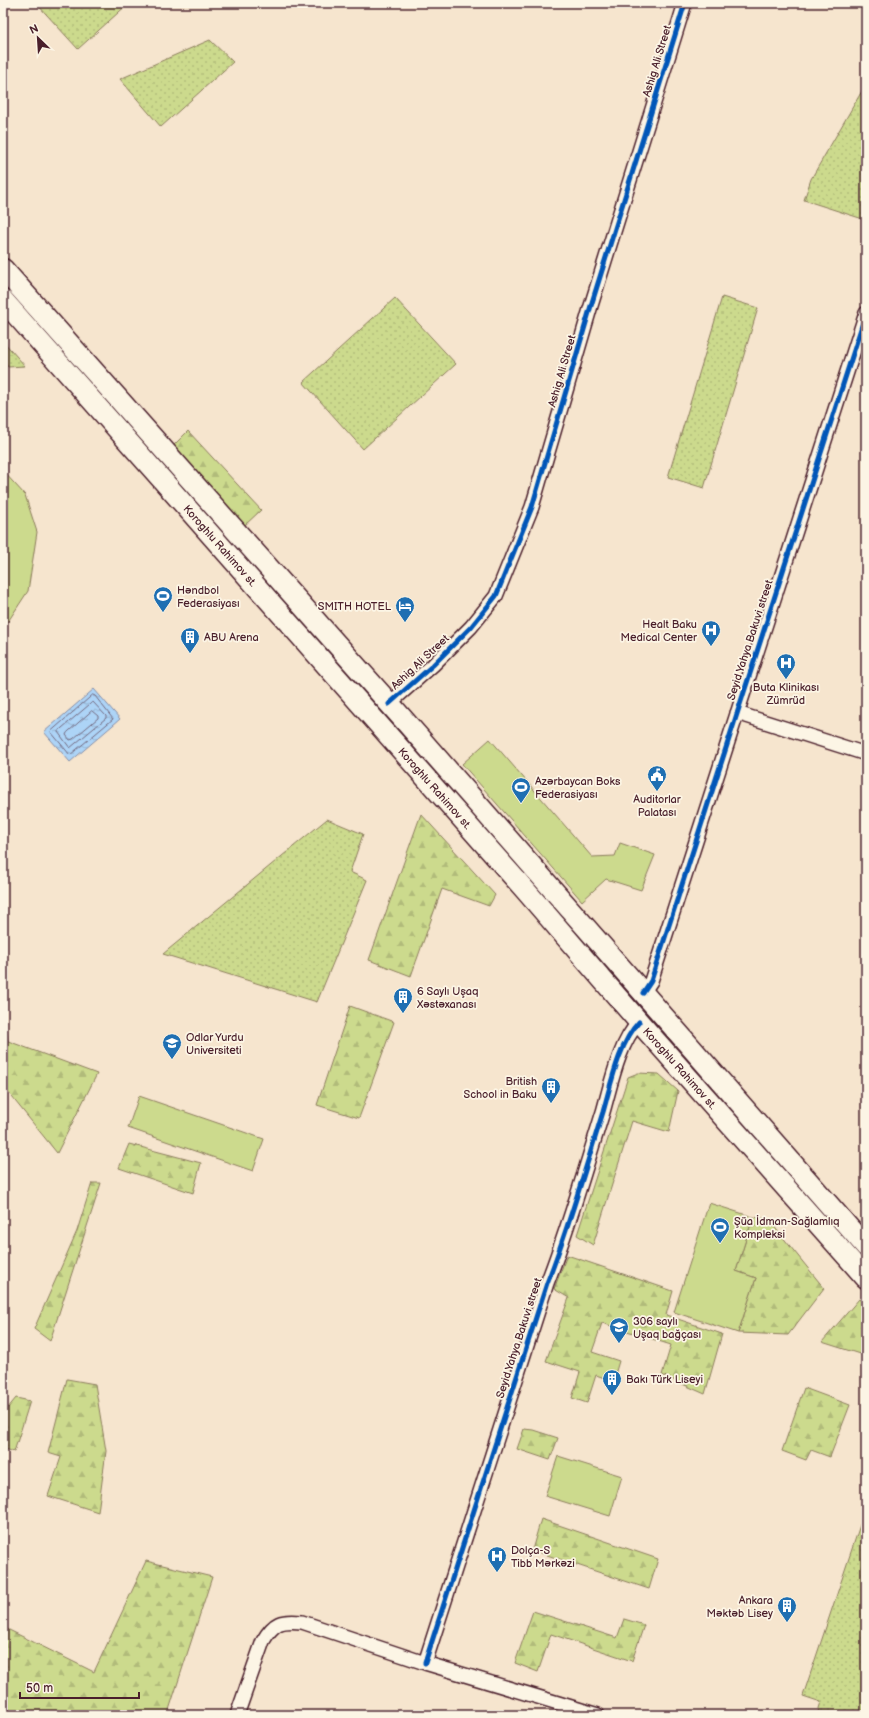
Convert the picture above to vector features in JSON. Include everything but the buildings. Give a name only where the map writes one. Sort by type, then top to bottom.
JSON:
[{"type":"main road","name":"Koroghlu Rahimov st.","points":[[3,269],[389,704],[866,1247]]},
{"type":"main road","name":"Koroghlu Rahimov st.","points":[[3,300],[521,885],[639,1022],[866,1278]]},
{"type":"street","name":"Ashig Ali Street","points":[[389,704],[433,665],[471,627],[496,596],[532,507],[590,309],[685,3]]},
{"type":"street","name":"Seyid Yahya Bakuvi street","points":[[643,993],[651,981],[866,313]]},
{"type":"street","points":[[737,713],[866,754]]},
{"type":"street","name":"Seyid Yahya Bakuvi street","points":[[425,1663],[542,1298],[561,1248],[617,1065],[629,1033],[639,1022]]},
{"type":"street","points":[[236,1715],[263,1641],[268,1632],[280,1622],[302,1622],[425,1663],[598,1715]]},
{"type":"green space","points":[[36,3],[129,3],[78,49]]},
{"type":"green space","points":[[210,40],[233,62],[161,127],[120,79]]},
{"type":"green space","points":[[866,84],[866,220],[804,200],[811,179]]},
{"type":"green space","points":[[722,297],[758,308],[704,488],[668,477]]},
{"type":"green space","points":[[395,298],[456,364],[363,449],[303,382]]},
{"type":"green space","points":[[3,341],[25,366],[8,367],[3,360]]},
{"type":"green space","points":[[188,431],[261,510],[244,526],[174,445]]},
{"type":"green space","points":[[3,471],[25,495],[37,532],[28,591],[9,620],[3,625]]},
{"type":"green space","name":"Azərbaycan Boks Federasiyası","points":[[490,739],[592,857],[615,856],[620,843],[655,855],[641,890],[606,879],[582,901],[462,764]]},
{"type":"green space","points":[[421,814],[495,895],[489,906],[442,889],[411,976],[369,960]]},
{"type":"green space","points":[[327,819],[363,834],[350,872],[367,880],[317,1002],[163,954]]},
{"type":"green space","points":[[350,1006],[394,1022],[359,1118],[317,1105]]},
{"type":"green space","points":[[3,1023],[5,1024],[8,1041],[97,1074],[57,1153],[3,1086]]},
{"type":"green space","points":[[638,1073],[659,1074],[678,1091],[669,1132],[632,1121],[593,1245],[577,1235],[628,1077]]},
{"type":"green space","points":[[139,1096],[264,1139],[253,1171],[128,1128]]},
{"type":"green space","points":[[129,1144],[201,1163],[193,1193],[119,1168]]},
{"type":"green space","points":[[92,1183],[101,1183],[50,1341],[34,1329],[77,1231]]},
{"type":"green space","name":"Şüa İdman-Sağlamlıq Kompleksi","points":[[709,1203],[753,1217],[736,1271],[756,1278],[738,1333],[674,1312]]},
{"type":"green space","points":[[753,1217],[768,1219],[824,1288],[788,1335],[738,1333],[756,1278],[736,1271]]},
{"type":"green space","points":[[567,1255],[673,1291],[666,1315],[722,1334],[705,1394],[662,1375],[671,1345],[602,1323],[592,1352],[619,1361],[613,1381],[596,1375],[587,1403],[572,1398],[580,1372],[546,1361],[569,1298],[554,1289]]},
{"type":"green space","points":[[859,1299],[866,1303],[866,1356],[822,1342]]},
{"type":"green space","points":[[67,1379],[95,1384],[106,1451],[98,1512],[48,1496],[61,1457],[48,1453]]},
{"type":"green space","points":[[804,1388],[850,1405],[830,1457],[811,1450],[806,1460],[782,1451]]},
{"type":"green space","points":[[16,1398],[30,1401],[14,1452],[3,1448],[3,1414]]},
{"type":"green space","points":[[524,1429],[533,1430],[558,1438],[550,1460],[517,1449]]},
{"type":"green space","points":[[558,1456],[622,1476],[610,1516],[545,1496]]},
{"type":"green space","points":[[866,1507],[866,1715],[817,1715],[821,1702],[803,1696]]},
{"type":"green space","points":[[541,1519],[658,1559],[649,1589],[532,1550]]},
{"type":"green space","points":[[146,1561],[212,1577],[169,1710],[180,1715],[3,1715],[3,1627],[94,1672]]},
{"type":"green space","points":[[533,1611],[617,1638],[624,1619],[644,1625],[632,1661],[551,1634],[538,1672],[515,1663]]},
{"type":"water","points":[[94,689],[120,719],[70,762],[44,732]]},
{"type":"cycle path","points":[[389,704],[433,665],[471,627],[496,596],[532,507],[590,309],[685,3]]},
{"type":"cycle path","points":[[643,993],[651,981],[866,313]]},
{"type":"cycle path","points":[[425,1663],[547,1283],[576,1198],[603,1112],[616,1064],[626,1041],[639,1022]]},
{"type":"place","name":"Həndbol Federasiyası","points":[[163,613]]},
{"type":"place","name":"SMITH HOTEL","points":[[405,623]]},
{"type":"place","name":"Healt Baku Medical Center","points":[[711,647]]},
{"type":"place","name":"ABU Arena","points":[[190,654]]},
{"type":"place","name":"Buta Klinikası Zümrüd","points":[[786,680]]},
{"type":"place","name":"Auditorlar Palatası","points":[[657,792]]},
{"type":"place","name":"Azərbaycan Boks Federasiyası","points":[[521,804]]},
{"type":"place","name":"6 Saylı Uşaq Xəstəxanası","points":[[403,1014]]},
{"type":"place","name":"Odlar Yurdu Universiteti","points":[[172,1060]]},
{"type":"place","name":"British School in Baku","points":[[551,1104]]},
{"type":"place","name":"Şüa İdman-Sağlamlıq Kompleksi","points":[[720,1244]]},
{"type":"place","name":"306 saylı Uşaq bağçası","points":[[619,1344]]},
{"type":"place","name":"Bakı Türk Liseyi","points":[[612,1396]]},
{"type":"place","name":"Dolça-S Tibb Mərkəzi","points":[[497,1573]]},
{"type":"place","name":"Ankara Məktəb Lisey","points":[[787,1623]]}]
